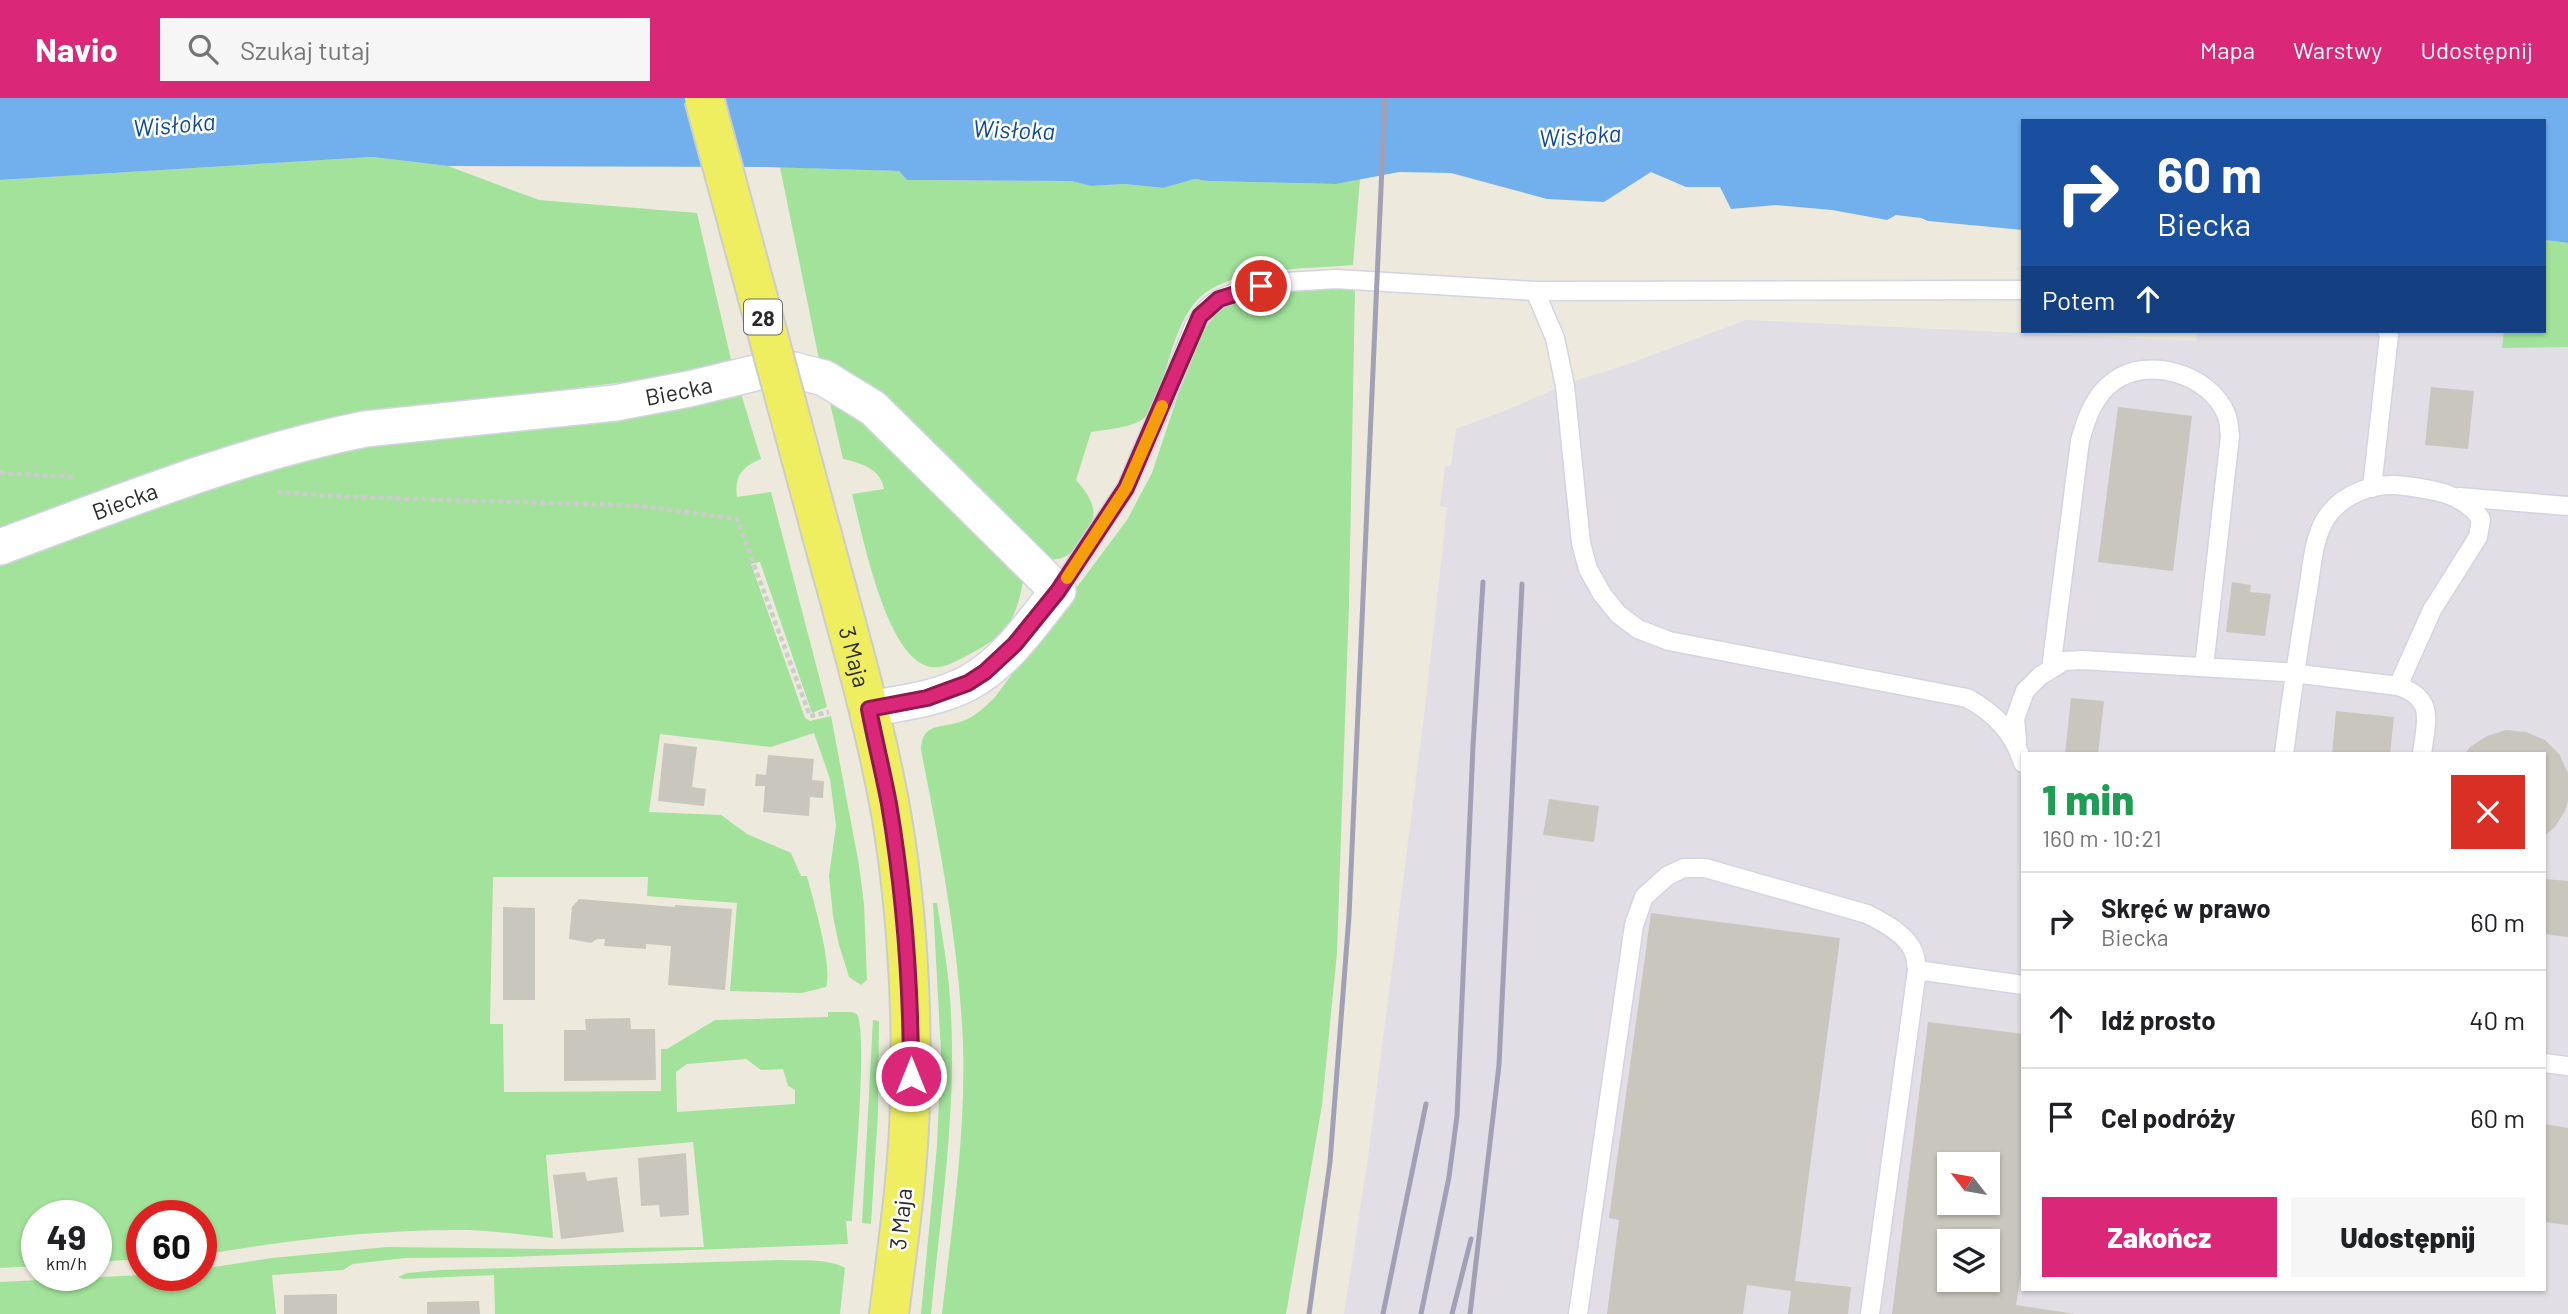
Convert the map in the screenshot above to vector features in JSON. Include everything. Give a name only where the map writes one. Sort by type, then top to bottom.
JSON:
[{"type":"main road","name":"3 Maja","points":[[704,98],[822,535],[851,710],[889,804],[902,906],[911,1028],[911,1101],[889,1314]]},
{"type":"street","name":"Biecka","points":[[0,547],[185,481],[332,435],[365,429],[615,403],[759,372],[794,370],[824,378],[873,408],[1058,591]]},
{"type":"street","points":[[851,710],[927,698],[968,683],[1003,657],[1058,591]]},
{"type":"lane","points":[[1058,591],[1126,488],[1194,326],[1200,316],[1219,299],[1261,286],[1336,279],[1535,291],[2021,290]]},
{"type":"lane","points":[[1535,291],[1555,338],[1565,386],[1581,543],[1588,569],[1602,594],[1618,614],[1638,629],[1669,641],[1967,698],[1985,708],[2005,727],[2017,745]]},
{"type":"lane","points":[[2372,488],[2388,333]]},
{"type":"lane","points":[[2051,669],[2080,442],[2087,417],[2098,397],[2113,381],[2132,372],[2151,369],[2174,372],[2198,382],[2211,393],[2226,414],[2230,436],[2204,667]]},
{"type":"lane","points":[[2284,752],[2316,540],[2326,519],[2346,496],[2372,488],[2401,486],[2427,489],[2456,497],[2568,506]]},
{"type":"lane","points":[[2398,686],[2432,610],[2478,537],[2481,519],[2472,507],[2456,497]]},
{"type":"lane","points":[[2021,757],[2015,719],[2025,691],[2040,676],[2064,661],[2082,660],[2294,673],[2398,686],[2414,692],[2423,702],[2427,718],[2422,752]]},
{"type":"lane","points":[[1578,1314],[1634,925],[1644,897],[1667,876],[1684,868],[1705,868],[1867,914],[1888,925],[1914,951],[1917,970],[1870,1314]]},
{"type":"lane","points":[[1917,970],[2021,985]]},
{"type":"lane","points":[[2546,1063],[2568,1066]]},
{"type":"path","points":[[0,473],[80,477]]},
{"type":"path","points":[[265,490],[350,497],[642,506],[737,519],[810,716],[851,710]]},
{"type":"shaded area","points":[[1746,320],[2196,341],[2197,333],[2514,333],[2568,345],[2568,1314],[1344,1314],[1369,1150],[1424,716],[1447,508],[1440,506],[1445,466],[1451,466],[1456,429],[1566,384]]},
{"type":"green space","points":[[372,157],[448,166],[539,200],[697,213],[733,368],[374,414],[0,529],[0,180]]},
{"type":"green space","points":[[780,167],[899,171],[907,180],[1071,181],[1091,186],[1124,184],[1163,188],[1195,179],[1336,184],[1360,179],[1353,265],[1261,273],[1226,282],[1201,297],[1192,306],[1179,330],[1157,400],[1147,416],[1128,426],[1091,432],[1076,480],[1089,497],[1093,508],[1092,523],[1084,539],[1065,557],[1036,558],[821,369]]},
{"type":"green space","points":[[2546,240],[2568,243],[2568,347],[2502,348],[2504,333],[2546,333]]},
{"type":"green space","points":[[1321,287],[1355,289],[1349,604],[1337,953],[1322,1105],[1286,1314],[942,1314],[960,1146],[963,1044],[953,933],[921,750],[922,741],[929,730],[968,719],[995,697],[1127,520],[1152,473],[1197,338],[1213,314],[1226,306],[1263,296]]},
{"type":"green space","points":[[739,387],[761,459],[741,473],[737,484],[737,497],[771,492],[827,707],[812,713],[760,562],[751,564],[805,718],[810,721],[831,716],[859,865],[864,904],[867,980],[861,985],[849,977],[839,945],[829,876],[836,826],[830,779],[814,733],[771,747],[660,734],[649,812],[721,815],[747,834],[791,853],[801,876],[807,876],[825,949],[826,987],[802,993],[730,991],[737,903],[647,896],[648,877],[493,877],[490,1024],[503,1024],[504,1092],[661,1091],[661,1049],[667,1049],[715,1020],[828,1017],[828,1012],[857,1014],[860,1027],[861,1079],[852,1221],[846,1221],[848,1244],[506,1257],[405,1258],[353,1264],[343,1270],[272,1275],[276,1314],[0,1314],[0,1282],[21,1281],[21,1291],[112,1291],[112,1276],[126,1276],[126,1291],[217,1291],[217,1267],[272,1258],[387,1247],[704,1247],[693,1142],[546,1155],[553,1238],[468,1230],[401,1231],[300,1240],[217,1253],[217,1200],[126,1200],[126,1260],[112,1261],[112,1200],[21,1200],[21,1267],[0,1268],[0,558],[289,457]],"holes":[[[746,1059],[761,1070],[783,1069],[788,1086],[795,1090],[795,1104],[677,1112],[676,1072],[687,1064]]]},
{"type":"green space","points":[[827,390],[855,403],[1024,576],[1015,612],[1004,629],[986,645],[957,661],[939,667],[921,663],[905,649],[892,626],[870,567],[852,494],[884,489],[879,476],[869,468],[843,459]]},
{"type":"green space","points":[[933,903],[937,903],[948,975],[952,1077],[931,1314],[921,1314],[937,1146],[941,1053]]},
{"type":"green space","points":[[873,1020],[879,1021],[878,1113],[871,1224],[862,1223]]},
{"type":"green space","points":[[823,1261],[845,1268],[840,1314],[495,1314],[494,1275],[403,1279],[398,1277],[407,1273],[441,1270]]},
{"type":"water","name":"Wisłoka","points":[[0,98],[2568,98],[2568,243],[2546,240],[2546,119],[2021,119],[2021,230],[1928,221],[1896,215],[1887,220],[1832,210],[1776,205],[1731,209],[1720,187],[1686,187],[1651,172],[1604,202],[1547,199],[1451,173],[1399,172],[1336,184],[1195,179],[1163,188],[1124,184],[1091,186],[1071,181],[907,180],[899,171],[766,167],[448,166],[372,157],[0,180]]},
{"type":"building","points":[[2431,387],[2474,391],[2468,449],[2425,445]]},
{"type":"building","points":[[2118,407],[2192,416],[2173,571],[2098,562]]},
{"type":"building","points":[[2232,582],[2251,585],[2250,592],[2271,594],[2265,636],[2226,632]]},
{"type":"building","points":[[2071,698],[2104,701],[2098,752],[2065,752]]},
{"type":"building","points":[[2336,711],[2394,717],[2390,752],[2332,752]]},
{"type":"building","points":[[2506,730],[2526,732],[2545,740],[2559,754],[2568,773],[2568,801],[2555,827],[2546,834],[2546,752],[2466,752],[2487,736]]},
{"type":"building","points":[[664,743],[697,747],[692,787],[706,789],[704,806],[658,801]]},
{"type":"building","points":[[768,755],[814,759],[812,780],[824,781],[823,798],[810,797],[809,816],[763,812],[765,786],[755,786],[756,774],[766,775]]},
{"type":"building","points":[[1549,799],[1599,806],[1594,842],[1543,835]]},
{"type":"building","points":[[2546,879],[2568,881],[2568,937],[2546,934]]},
{"type":"building","points":[[579,899],[732,909],[725,990],[668,985],[671,946],[646,944],[646,949],[604,946],[605,939],[597,939],[591,943],[569,939],[572,907]]},
{"type":"building","points":[[503,907],[535,908],[535,1000],[503,1000]]},
{"type":"building","points":[[1651,913],[1840,938],[1795,1281],[1851,1287],[1848,1314],[1788,1314],[1791,1291],[1747,1285],[1743,1314],[1607,1314],[1619,1220],[1609,1218]]},
{"type":"building","points":[[630,1018],[631,1029],[655,1029],[656,1080],[564,1081],[564,1030],[586,1030],[585,1019]]},
{"type":"building","points":[[1928,1022],[2021,1034],[2021,1274],[2016,1305],[2075,1314],[1892,1314]]},
{"type":"building","points":[[2546,1124],[2568,1128],[2568,1225],[2546,1222]]},
{"type":"building","points":[[686,1153],[689,1215],[660,1217],[659,1205],[641,1206],[638,1158]]},
{"type":"building","points":[[585,1172],[587,1181],[617,1177],[624,1232],[561,1239],[553,1175]]},
{"type":"building","points":[[337,1294],[337,1314],[284,1314],[284,1295]]},
{"type":"building","points":[[479,1301],[480,1314],[427,1314],[427,1302]]},
{"type":"railway","points":[[1309,1314],[1330,1162],[1349,916],[1385,98]]},
{"type":"railway","points":[[1421,1314],[1449,1177],[1457,1116],[1483,582]]},
{"type":"railway","points":[[1470,1314],[1499,1065],[1522,584]]},
{"type":"railway","points":[[1383,1314],[1426,1104]]},
{"type":"railway","points":[[1452,1314],[1471,1239]]},
{"type":"slow traffic","points":[[1067,578],[1126,488],[1162,406]]},
{"type":"route","points":[[911,1076],[911,1028],[902,906],[889,804],[869,709],[927,698],[968,683],[1003,657],[1058,591],[1126,488],[1200,316],[1219,299],[1261,286]]}]
